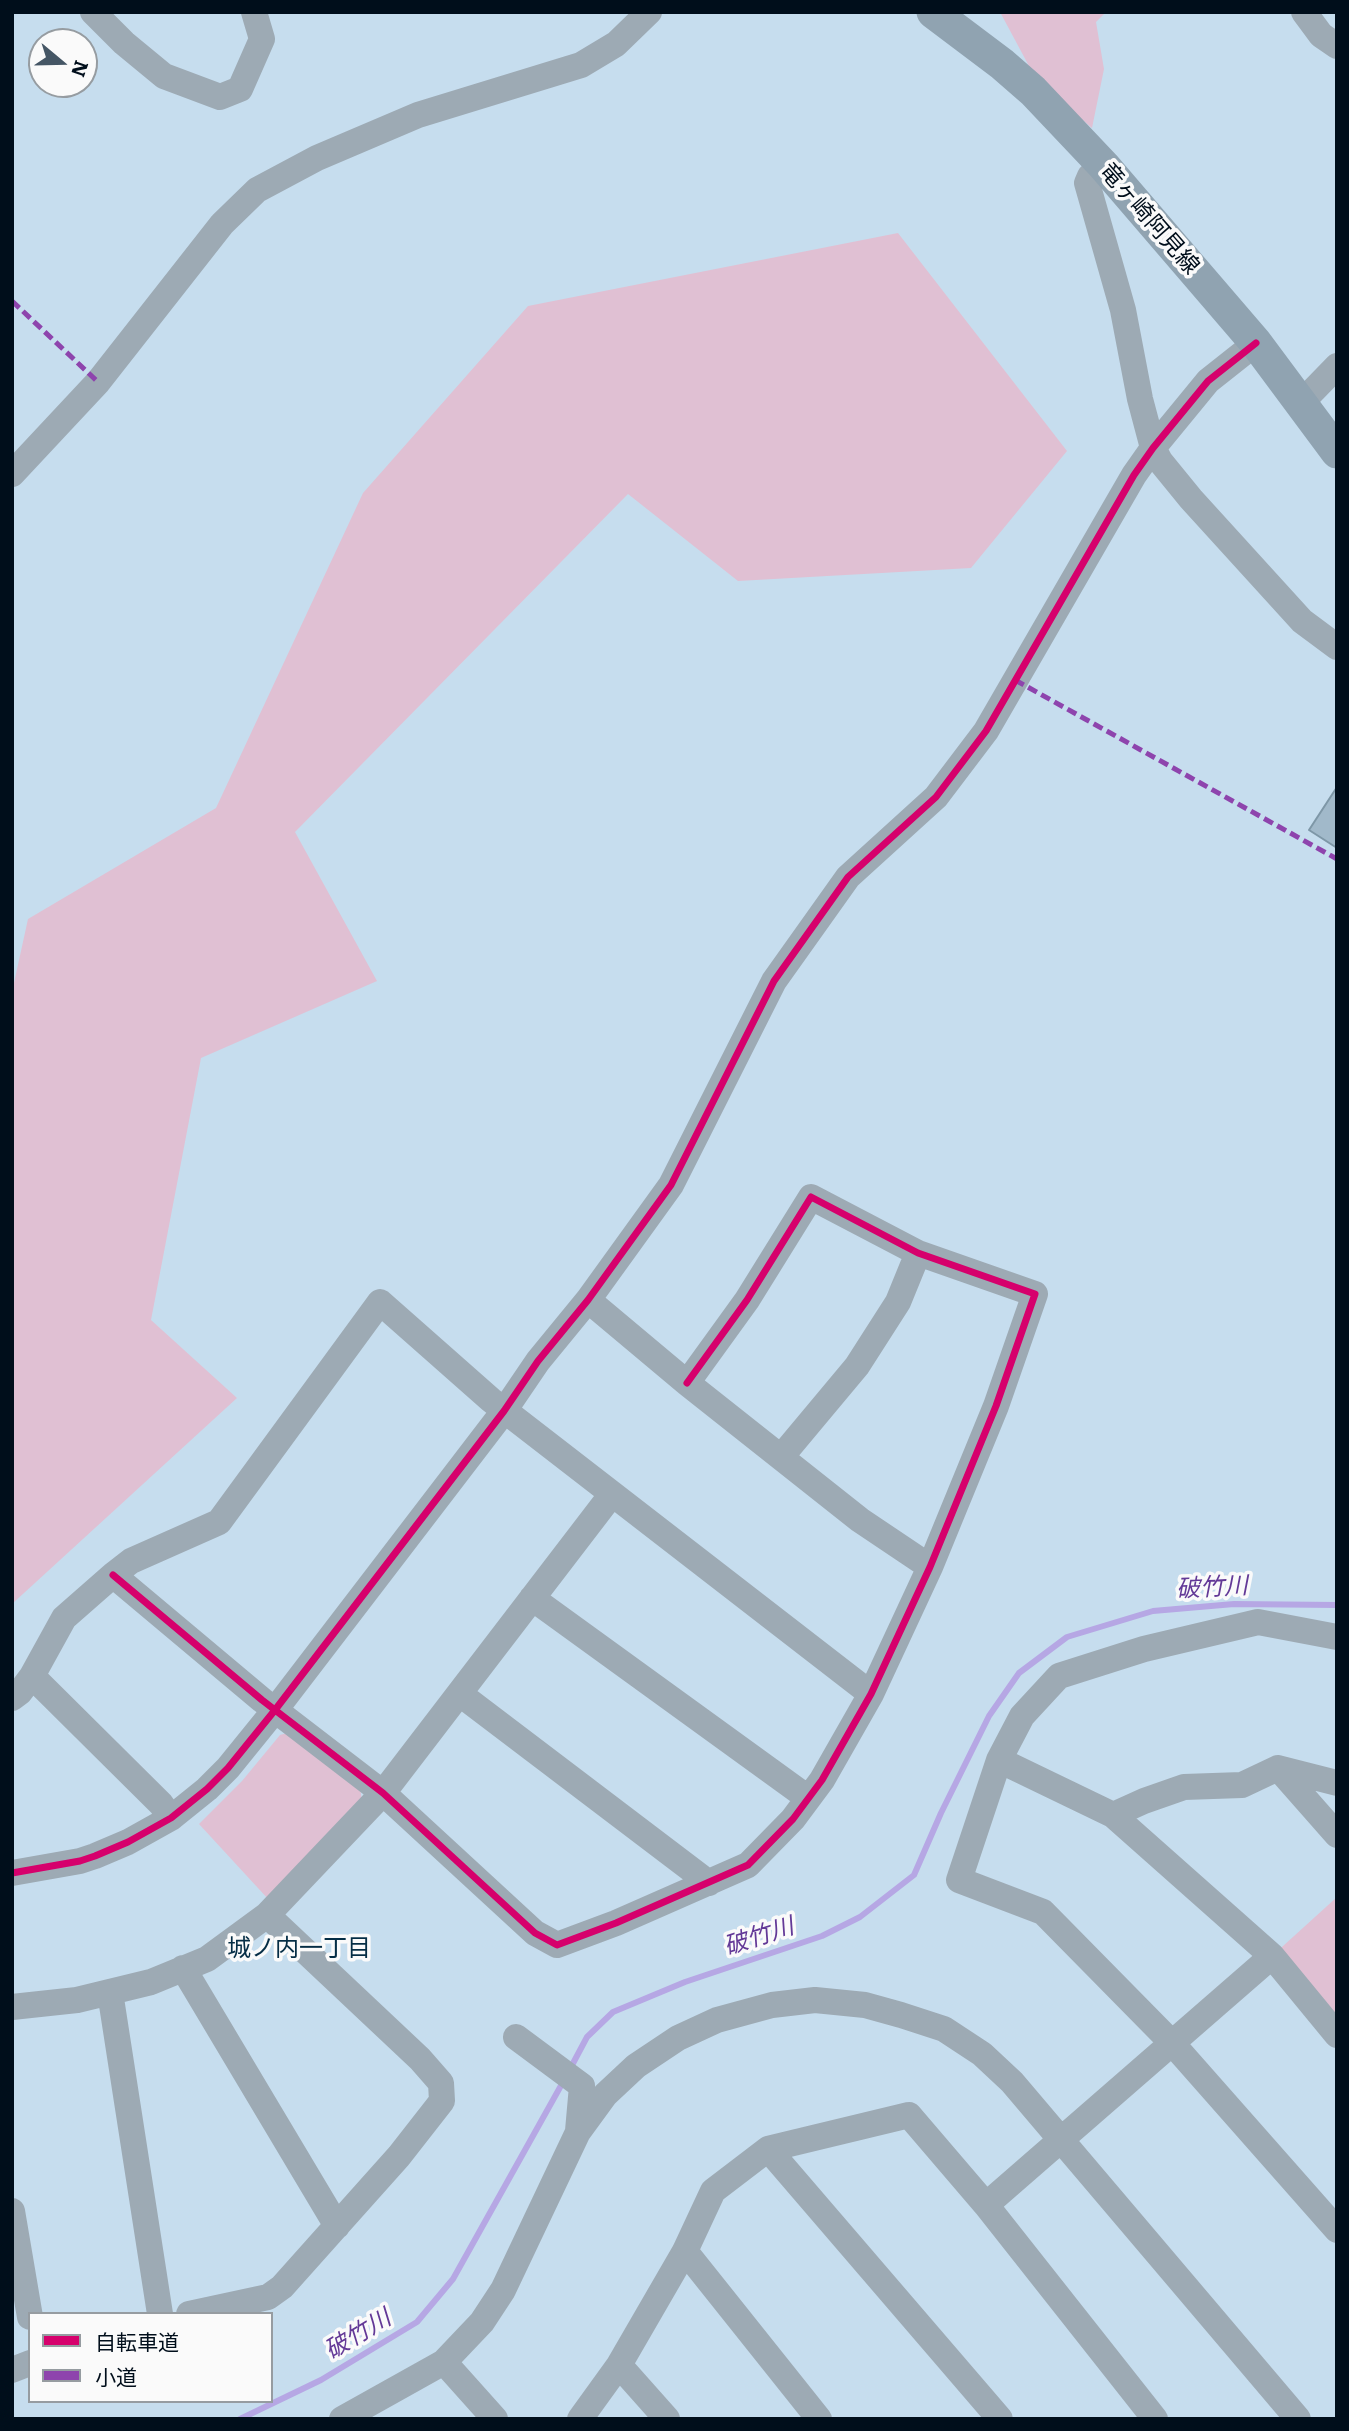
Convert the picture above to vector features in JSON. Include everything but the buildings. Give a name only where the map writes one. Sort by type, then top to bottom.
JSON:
[{"type":"main road","name":"竜ヶ崎阿見線","points":[[933,12],[1003,65],[1032,91],[1104,166],[1256,343],[1337,452]]},
{"type":"street","points":[[93,12],[124,43],[164,76],[220,97],[240,89],[262,39],[254,12]]},
{"type":"street","points":[[12,474],[98,382],[222,224],[257,190],[317,158],[418,115],[581,65],[616,44],[649,12]]},
{"type":"street","points":[[1304,12],[1321,35],[1337,46]]},
{"type":"street","points":[[1104,166],[1090,176],[1087,183],[1123,310],[1140,399],[1153,448],[1160,461],[1191,499],[1302,621],[1337,647]]},
{"type":"street","points":[[12,1873],[80,1861],[128,1842],[171,1818],[228,1768],[504,1411],[538,1361],[588,1300],[671,1185],[774,981],[848,877],[936,797],[986,731],[1134,475],[1153,448],[1208,381],[1256,343]]},
{"type":"street","points":[[1301,403],[1337,366]]},
{"type":"street","points":[[113,1575],[275,1710],[383,1793],[535,1933],[557,1945],[748,1865],[793,1819],[822,1780],[871,1694],[930,1567],[996,1406],[1035,1294],[918,1253],[811,1197],[747,1300],[687,1382]]},
{"type":"street","points":[[781,1457],[857,1366],[898,1302],[918,1253]]},
{"type":"street","points":[[588,1300],[860,1520],[930,1567]]},
{"type":"street","points":[[12,1698],[32,1676],[65,1618],[113,1575],[131,1561],[219,1522],[380,1302],[504,1411],[871,1694]]},
{"type":"street","points":[[12,2007],[76,2000],[151,1982],[207,1959],[267,1915],[383,1793],[612,1494]]},
{"type":"street","points":[[532,1598],[808,1798]]},
{"type":"street","points":[[1337,1637],[1258,1622],[1144,1649],[1059,1676],[1022,1716],[999,1760],[960,1880],[1043,1912],[1172,2043],[1337,2230]]},
{"type":"street","points":[[32,1676],[161,1804],[171,1818]]},
{"type":"street","points":[[460,1694],[709,1883]]},
{"type":"street","points":[[999,1760],[1113,1815],[1272,1955],[1337,2035]]},
{"type":"street","points":[[1113,1815],[1184,1787],[1242,1786],[1278,1768],[1337,1783]]},
{"type":"street","points":[[1278,1768],[1337,1835]]},
{"type":"street","points":[[198,2312],[268,2297],[282,2287],[399,2156],[442,2101],[441,2083],[420,2059],[267,1915]]},
{"type":"street","points":[[986,2205],[1272,1955]]},
{"type":"street","points":[[183,1968],[337,2225]]},
{"type":"street","points":[[110,1992],[160,2312]]},
{"type":"street","points":[[342,2419],[444,2362],[482,2322],[503,2290],[578,2132],[605,2095],[636,2066],[678,2038],[717,2020],[772,2005],[815,2000],[865,2005],[901,2014],[944,2029],[982,2054],[1012,2082],[1298,2419]]},
{"type":"street","points":[[516,2037],[582,2086],[578,2132]]},
{"type":"street","points":[[580,2419],[620,2365],[685,2250],[713,2192],[768,2149],[909,2115],[986,2205],[1155,2419]]},
{"type":"street","points":[[768,2149],[1000,2419]]},
{"type":"street","points":[[12,2211],[29,2312]]},
{"type":"street","points":[[685,2250],[820,2419]]},
{"type":"street","points":[[444,2362],[495,2419]]},
{"type":"street","points":[[620,2365],[667,2419]]},
{"type":"shaded area","points":[[1000,12],[1106,12],[1096,22],[1104,69],[1092,128],[1037,81]]},
{"type":"shaded area","points":[[898,233],[1067,451],[971,568],[738,581],[628,494],[295,832],[377,981],[201,1058],[151,1320],[237,1398],[12,1604],[12,992],[28,919],[216,808],[363,493],[528,306]]},
{"type":"shaded area","points":[[287,1733],[360,1788],[362,1801],[269,1900],[199,1824],[242,1781],[280,1735]]},
{"type":"shaded area","points":[[1337,1897],[1337,2040],[1272,1956]]},
{"type":"waterway","name":"破竹川","points":[[570,2069],[587,2037],[613,2012],[685,1982],[822,1936],[860,1917],[914,1875],[989,1716],[1019,1673],[1067,1637],[1153,1611],[1234,1604],[1337,1605]]},
{"type":"waterway","name":"破竹川","points":[[240,2419],[321,2380],[417,2322],[453,2279],[563,2082]]},
{"type":"marked path","points":[[12,301],[98,382]]},
{"type":"marked path","points":[[1015,680],[1337,859]]},
{"type":"cycle path","points":[[12,1873],[80,1861],[128,1842],[171,1818],[228,1768],[504,1411],[538,1361],[588,1300],[671,1185],[774,981],[848,877],[936,797],[986,731],[1134,475],[1153,448],[1208,381],[1256,343]]},
{"type":"cycle path","points":[[113,1575],[262,1700],[383,1793],[535,1933],[557,1945],[616,1923],[748,1865],[793,1819],[822,1780],[871,1694],[930,1567],[996,1406],[1035,1294],[918,1253],[811,1197],[747,1300],[687,1383]]},
{"type":"district","name":"城ノ内一丁目","points":[[299,1949]]}]
